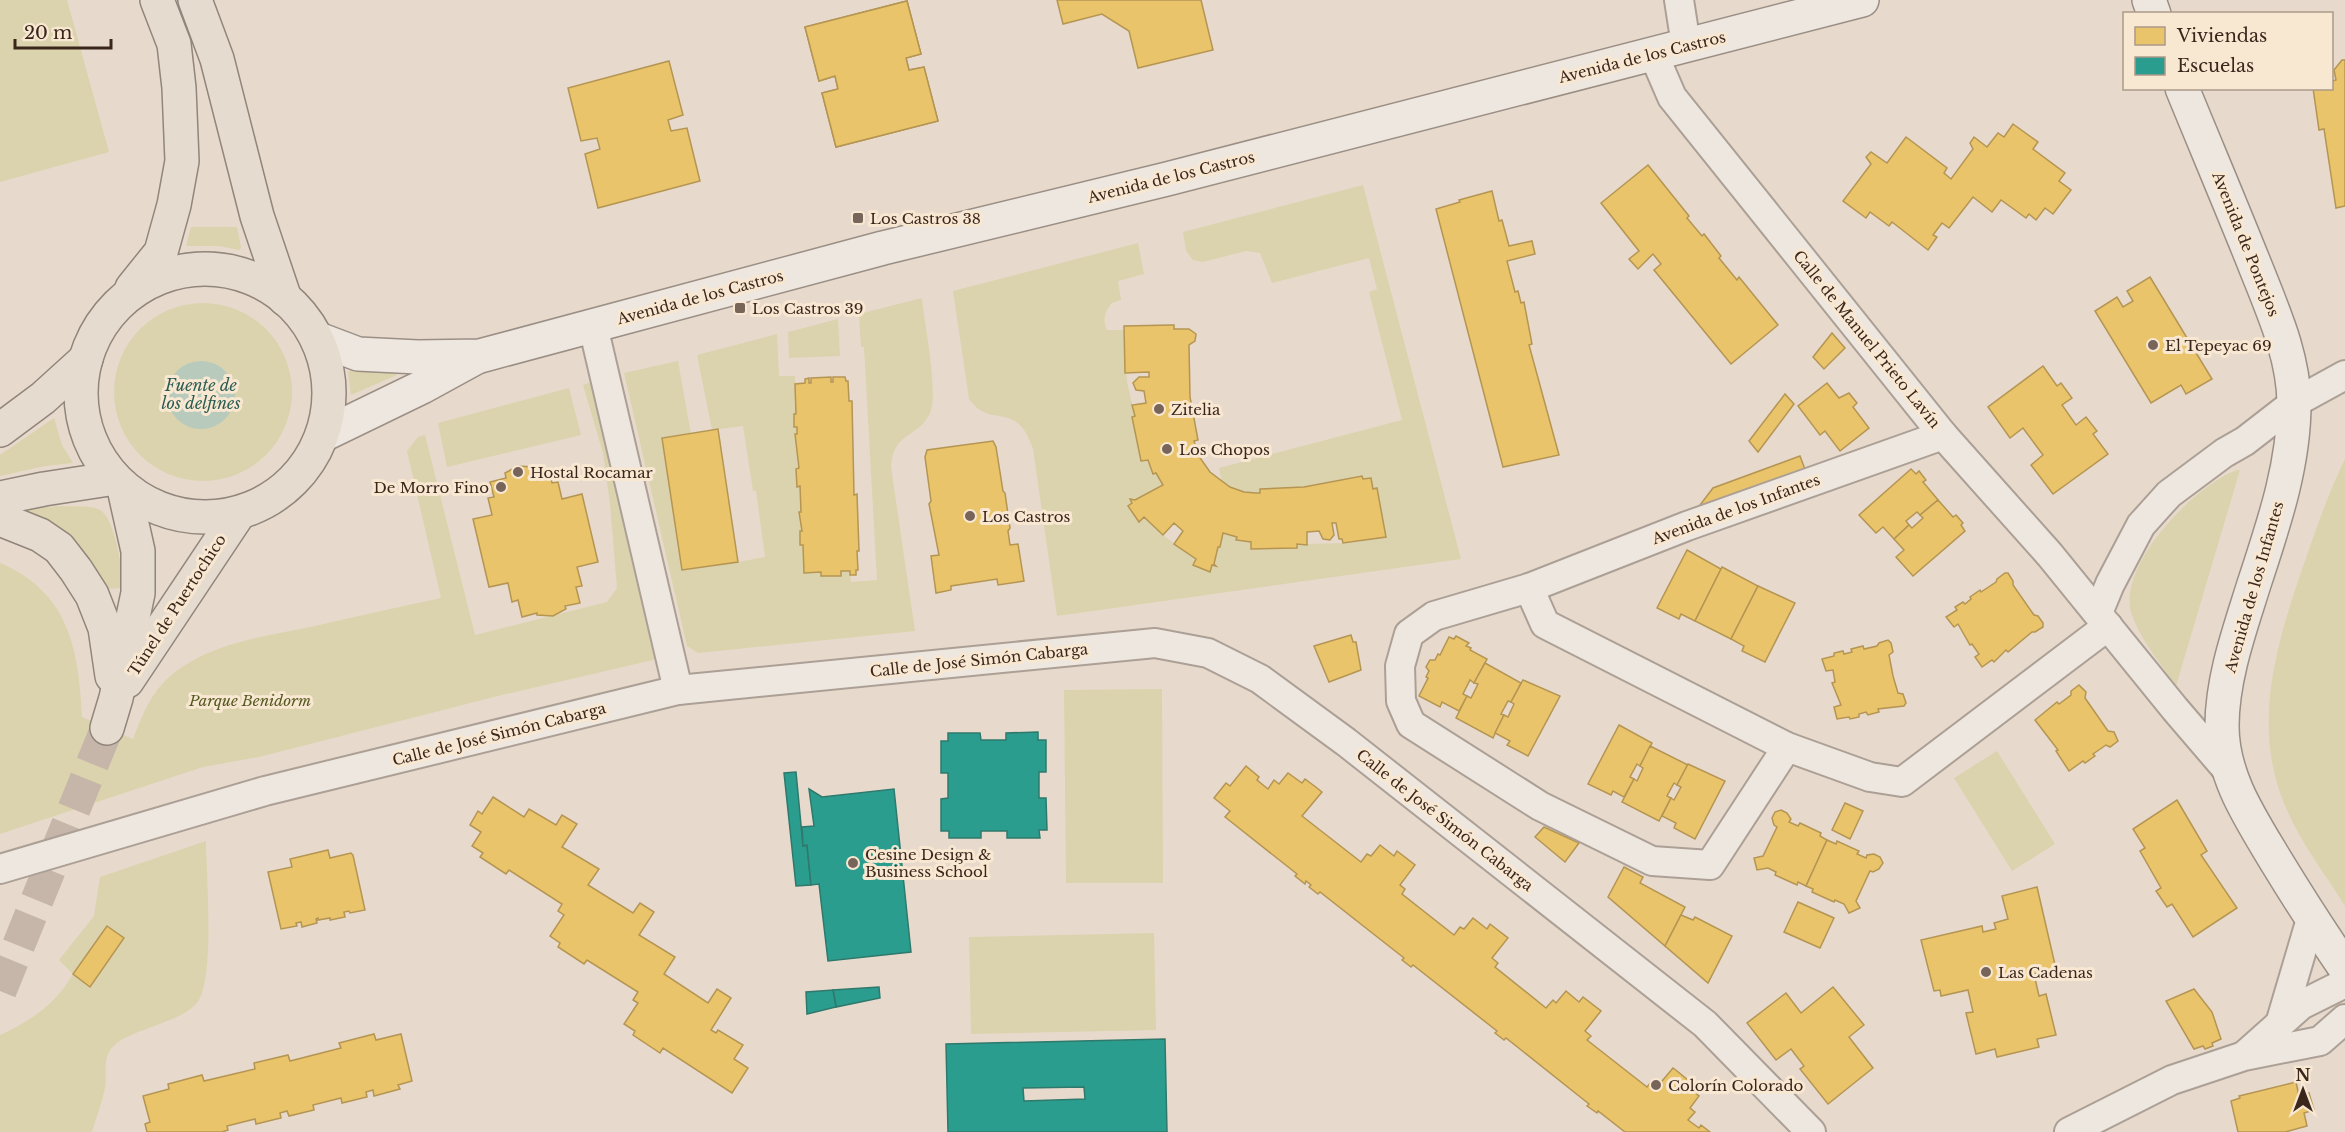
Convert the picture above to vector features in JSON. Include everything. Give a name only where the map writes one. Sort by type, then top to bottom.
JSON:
[{"type":"main road","points":[[122,300],[146,283],[177,270],[208,267],[247,275],[285,299],[321,340],[330,397],[323,435],[298,476],[272,498],[239,513],[205,517],[178,515],[153,509],[117,486],[92,449],[81,409],[86,360],[98,327],[161,252],[174,205],[182,161],[179,88],[174,44],[157,0]]},
{"type":"main road","points":[[195,0],[218,59],[258,216],[285,299]]},
{"type":"main road","name":"Avenida de los Castros","points":[[323,435],[480,356],[884,248],[1167,179],[1862,0]]},
{"type":"main road","name":"Avenida de Pontejos","points":[[2183,90],[2278,324],[2289,365],[2294,403]]},
{"type":"main road","name":"Avenida de los Castros","points":[[321,340],[358,354],[418,357],[480,356]]},
{"type":"main road","points":[[0,430],[43,398],[86,360]]},
{"type":"main road","name":"Avenida de los Infantes","points":[[2294,403],[2290,453],[2279,508],[2246,609],[2227,679],[2222,726],[2229,772],[2243,806],[2311,919],[2345,968]]},
{"type":"main road","points":[[0,498],[44,489],[117,486]]},
{"type":"main road","name":"Túnel de Puertochico","points":[[112,713],[138,593],[138,551],[117,486]]},
{"type":"main road","name":"Túnel de Puertochico","points":[[112,713],[239,513]]},
{"type":"main road","points":[[0,519],[40,536],[59,548],[92,595],[105,628],[112,713]]},
{"type":"street","points":[[1679,0],[1686,45]]},
{"type":"street","name":"Calle de Manuel Prieto Lavín","points":[[1653,53],[1672,97],[1943,435],[2050,555],[2103,619]]},
{"type":"street","points":[[593,326],[678,690]]},
{"type":"street","points":[[1529,588],[1545,624],[1787,747],[1870,777],[1902,782],[2103,619],[2110,584],[2141,525],[2169,494],[2224,453],[2245,441],[2294,403],[2345,375]]},
{"type":"street","name":"Avenida de los Infantes","points":[[1787,747],[1710,866],[1652,861],[1540,806],[1411,724],[1401,701],[1400,666],[1409,634],[1434,616],[1529,588],[1687,526],[1943,435]]},
{"type":"street","name":"Avenida de los Infantes","points":[[2103,619],[2229,772]]},
{"type":"street","name":"Calle de José Simón Cabarga","points":[[0,869],[265,791],[678,690],[1155,643],[1209,653],[1260,679],[1346,742],[1705,1024],[1811,1132]]},
{"type":"street","points":[[2280,1024],[2311,919]]},
{"type":"street","points":[[2244,1056],[2301,1005],[2345,983]]},
{"type":"street","points":[[2069,1132],[2172,1080],[2244,1056],[2333,1040],[2345,1019]]},
{"type":"green space","points":[[0,0],[67,0],[109,152],[0,182]]},
{"type":"green space","points":[[1363,185],[1461,559],[1057,616],[1033,449],[1019,424],[1011,419],[986,413],[969,399],[953,291],[1138,243],[1144,274],[1118,281],[1121,300],[1112,303],[1106,312],[1105,326],[1107,330],[1124,330],[1127,382],[1135,416],[1132,417],[1141,461],[1148,460],[1152,473],[1156,473],[1163,485],[1135,500],[1130,499],[1132,503],[1128,506],[1138,521],[1144,517],[1160,533],[1196,559],[1193,565],[1210,572],[1212,565],[1216,566],[1214,564],[1223,533],[1237,537],[1236,540],[1251,542],[1251,549],[1296,548],[1297,544],[1350,543],[1386,537],[1377,488],[1373,489],[1371,478],[1363,479],[1362,476],[1304,487],[1260,489],[1260,493],[1244,492],[1222,483],[1219,468],[1402,420],[1369,292],[1377,289],[1369,258],[1272,283],[1260,253],[1246,251],[1203,262],[1193,260],[1186,251],[1183,232]]},
{"type":"green space","points":[[191,227],[237,227],[241,248],[239,250],[220,246],[186,246]]},
{"type":"green space","points":[[922,298],[932,375],[932,404],[930,413],[920,427],[896,447],[891,467],[915,631],[698,653],[687,646],[624,373],[678,361],[691,434],[662,438],[738,562],[765,557],[756,491],[753,491],[743,426],[712,430],[697,355],[777,334],[779,376],[795,376],[794,427],[797,427],[797,434],[795,434],[799,468],[797,486],[800,486],[801,512],[799,512],[802,531],[800,532],[800,544],[803,545],[804,572],[821,572],[821,576],[841,576],[841,571],[850,571],[851,582],[877,580],[864,347],[861,347],[859,314]]},
{"type":"green space","points":[[203,303],[220,304],[237,309],[266,329],[286,358],[291,375],[291,409],[286,426],[266,455],[237,475],[220,480],[203,481],[186,480],[169,475],[140,455],[120,426],[115,409],[114,392],[115,375],[120,358],[140,329],[169,309],[186,304]]},
{"type":"green space","points":[[838,319],[840,356],[789,358],[788,332]]},
{"type":"green space","points":[[351,370],[397,375],[351,395],[348,372]]},
{"type":"green space","name":"Parque Benidorm","points":[[594,381],[657,659],[490,698],[259,757],[203,767],[0,834],[0,563],[23,575],[42,590],[66,626],[78,669],[82,717],[133,739],[145,710],[163,683],[196,659],[215,650],[255,638],[441,598],[407,451],[418,437],[425,435],[475,635],[607,602],[617,588],[610,504],[603,453],[583,385]]},
{"type":"green space","points":[[569,388],[581,435],[447,467],[438,423]]},
{"type":"green space","points":[[54,418],[62,445],[73,463],[45,466],[0,476],[0,455]]},
{"type":"green space","points":[[2345,459],[2345,906],[2306,846],[2286,808],[2275,777],[2270,746],[2269,715],[2277,653],[2285,622],[2319,522]]},
{"type":"green space","points":[[2240,470],[2176,686],[2139,631],[2131,612],[2130,593],[2136,572],[2164,528],[2201,491]]},
{"type":"green space","points":[[60,506],[89,507],[104,513],[117,544],[124,588],[105,589],[17,511]]},
{"type":"green space","points":[[1162,689],[1163,883],[1066,883],[1064,690]]},
{"type":"green space","points":[[1997,751],[2055,844],[2012,871],[1954,778]]},
{"type":"green space","points":[[206,841],[208,952],[202,992],[196,1004],[176,1017],[115,1044],[106,1061],[105,1088],[92,1132],[0,1132],[0,1035],[22,1024],[42,1010],[66,985],[73,974],[59,960],[94,916],[100,877]]},
{"type":"green space","points":[[1154,933],[1156,1030],[971,1034],[969,937]]},
{"type":"water","name":"Fuente de los delfines","points":[[194,361],[208,361],[220,366],[230,376],[235,395],[230,414],[220,424],[208,429],[194,429],[182,424],[172,414],[167,402],[167,388],[172,376],[182,366]]},
{"type":"building: Viviendas","points":[[1057,0],[1201,0],[1213,50],[1138,68],[1129,31],[1102,14],[1063,24]]},
{"type":"building: Viviendas","points":[[907,1],[921,54],[906,58],[909,70],[924,67],[938,121],[836,147],[822,93],[838,89],[835,76],[819,81],[805,27]],"holes":[[[892,62],[895,74],[886,76],[883,64]]]},
{"type":"building: Viviendas","points":[[907,1],[921,54],[906,58],[909,70],[924,67],[938,121],[836,147],[822,93],[838,89],[835,76],[819,81],[805,27]]},
{"type":"building: Viviendas","points":[[2342,60],[2345,60],[2345,206],[2336,208],[2324,129],[2319,130],[2313,90],[2333,90],[2333,81],[2336,80],[2334,70]]},
{"type":"building: Viviendas","points":[[669,61],[683,115],[668,120],[671,131],[687,128],[700,181],[598,208],[585,154],[600,149],[597,138],[581,141],[568,88]]},
{"type":"building: Viviendas","points":[[2013,124],[2038,142],[2033,149],[2065,173],[2059,181],[2071,190],[2053,214],[2045,208],[2036,220],[2029,214],[2026,218],[2001,200],[1992,212],[1973,197],[1949,228],[1942,223],[1933,235],[1937,237],[1928,250],[1892,222],[1889,226],[1870,212],[1866,218],[1843,201],[1871,164],[1866,157],[1871,152],[1887,163],[1906,137],[1947,168],[1944,173],[1951,179],[1973,149],[1970,143],[1974,137],[1987,147],[1998,133],[2004,137]]},
{"type":"building: Viviendas","points":[[1648,165],[1689,216],[1687,218],[1702,236],[1704,234],[1721,256],[1719,258],[1737,280],[1739,277],[1778,325],[1731,364],[1654,270],[1661,264],[1653,254],[1638,269],[1629,259],[1639,251],[1601,203]]},
{"type":"building: Viviendas","points":[[1492,191],[1499,221],[1502,220],[1509,246],[1532,241],[1535,254],[1507,261],[1515,292],[1518,291],[1521,303],[1524,302],[1532,344],[1529,345],[1559,455],[1503,467],[1436,209]]},
{"type":"building: Viviendas","name":"El Tepeyac 69","points":[[2150,277],[2212,379],[2186,394],[2181,385],[2151,403],[2095,311],[2117,297],[2123,307],[2133,301],[2127,291]]},
{"type":"building: Viviendas","name":"Los Chopos","points":[[1174,325],[1174,329],[1189,329],[1196,334],[1195,341],[1189,345],[1190,397],[1198,440],[1194,441],[1198,455],[1210,472],[1230,487],[1256,493],[1260,493],[1260,489],[1304,487],[1362,476],[1363,479],[1371,478],[1373,489],[1377,488],[1386,537],[1343,543],[1342,539],[1339,539],[1336,523],[1332,523],[1334,535],[1330,540],[1323,539],[1319,531],[1307,532],[1307,545],[1297,544],[1297,548],[1251,549],[1251,542],[1236,540],[1237,537],[1223,533],[1214,564],[1216,566],[1212,565],[1210,572],[1193,565],[1196,559],[1174,544],[1183,531],[1174,523],[1163,535],[1144,517],[1139,522],[1128,506],[1132,503],[1130,499],[1135,500],[1163,485],[1156,473],[1153,474],[1148,460],[1141,461],[1132,417],[1135,416],[1132,405],[1146,403],[1144,391],[1136,390],[1133,383],[1139,377],[1149,377],[1149,372],[1125,373],[1124,326]]},
{"type":"building: Viviendas","points":[[1832,333],[1845,348],[1824,369],[1813,357]]},
{"type":"building: Viviendas","points":[[2043,366],[2057,386],[2061,383],[2072,398],[2062,405],[2076,425],[2086,417],[2097,431],[2093,434],[2108,454],[2053,494],[2031,465],[2043,455],[2023,428],[2010,438],[1988,407]]},
{"type":"building: Viviendas","points":[[831,377],[831,382],[833,382],[833,377],[845,377],[848,381],[849,401],[852,401],[854,495],[857,494],[859,551],[857,551],[856,575],[850,575],[850,571],[841,571],[841,576],[821,576],[821,572],[804,573],[803,545],[800,545],[800,531],[802,531],[799,512],[801,512],[800,486],[797,487],[796,469],[799,468],[795,434],[797,434],[797,427],[794,427],[795,384],[805,383],[805,379],[809,378],[809,383],[811,383],[811,378]]},
{"type":"building: Viviendas","points":[[1827,383],[1839,398],[1849,393],[1857,403],[1853,407],[1869,428],[1840,451],[1825,431],[1820,435],[1798,406]]},
{"type":"building: Viviendas","points":[[1785,394],[1794,404],[1758,452],[1749,441]]},
{"type":"building: Viviendas","points":[[718,429],[738,562],[682,570],[662,438]]},
{"type":"building: Viviendas","name":"Los Castros","points":[[993,441],[1005,493],[1010,545],[1018,544],[1024,581],[998,585],[997,579],[951,586],[951,590],[936,593],[931,556],[939,555],[929,504],[931,501],[925,457],[927,450]]},
{"type":"building: Viviendas","points":[[1800,456],[1806,472],[1694,513],[1713,488]]},
{"type":"building: Viviendas","points":[[518,466],[533,467],[534,471],[549,468],[552,483],[558,482],[562,499],[582,494],[598,562],[577,567],[582,586],[576,587],[580,603],[565,606],[566,609],[553,616],[537,615],[537,613],[522,617],[518,600],[512,602],[508,583],[489,587],[473,519],[492,515],[488,498],[494,497],[490,482],[506,478],[505,473]]},
{"type":"building: Viviendas","points":[[1911,469],[1916,474],[1919,471],[1926,480],[1923,482],[1938,500],[1920,515],[1917,512],[1906,521],[1909,525],[1894,539],[1883,527],[1876,533],[1859,515]]},
{"type":"building: Viviendas","points":[[1938,500],[1953,517],[1956,515],[1963,523],[1961,525],[1965,531],[1913,576],[1896,557],[1904,550],[1894,539],[1909,525],[1912,528],[1923,518],[1920,515]]},
{"type":"building: Viviendas","points":[[1687,550],[1721,569],[1695,621],[1681,614],[1679,619],[1657,608]]},
{"type":"building: Viviendas","points":[[1722,567],[1758,586],[1731,639],[1695,621]]},
{"type":"building: Viviendas","points":[[2008,573],[2013,585],[2034,615],[2038,616],[2043,623],[2043,627],[2032,632],[2008,652],[2006,650],[1994,662],[1992,660],[1982,667],[1975,657],[1979,654],[1972,644],[1970,645],[1958,624],[1954,627],[1946,617],[1957,610],[1955,607],[1963,602],[1965,604],[1971,599],[1970,597],[1996,582]]},
{"type":"building: Viviendas","points":[[1758,586],[1795,603],[1765,662],[1742,651],[1744,646],[1731,639]]},
{"type":"building: Viviendas","points":[[1351,635],[1353,642],[1356,642],[1361,670],[1329,682],[1314,646]]},
{"type":"building: Viviendas","points":[[1456,636],[1469,643],[1466,646],[1471,648],[1470,650],[1487,659],[1474,683],[1470,680],[1463,694],[1467,696],[1459,711],[1442,702],[1440,707],[1419,696],[1428,678],[1426,677],[1429,671],[1426,667],[1430,660],[1435,660],[1438,654],[1440,655],[1449,637],[1454,639]]},
{"type":"building: Viviendas","points":[[1888,640],[1893,652],[1889,655],[1893,676],[1898,693],[1903,694],[1906,703],[1904,706],[1878,709],[1879,712],[1868,715],[1866,712],[1859,714],[1859,717],[1837,719],[1834,707],[1841,705],[1832,683],[1835,682],[1833,670],[1826,671],[1822,659],[1834,656],[1834,653],[1852,652],[1851,649],[1863,646],[1864,649],[1877,646]]},
{"type":"building: Viviendas","points":[[1485,663],[1521,683],[1511,702],[1508,701],[1501,714],[1504,715],[1493,738],[1456,718],[1467,696],[1471,698],[1478,684],[1474,683]]},
{"type":"building: Viviendas","points":[[1523,680],[1560,696],[1528,756],[1507,745],[1510,741],[1495,733],[1504,715],[1508,717],[1514,704],[1511,702]]},
{"type":"building: Viviendas","points":[[2079,685],[2086,692],[2085,698],[2108,731],[2114,732],[2118,741],[2110,747],[2106,745],[2093,754],[2095,756],[2069,771],[2056,751],[2058,750],[2035,720],[2057,702],[2059,704],[2071,695],[2071,691]]},
{"type":"building: Viviendas","points":[[1619,725],[1652,743],[1640,766],[1637,764],[1630,777],[1634,779],[1624,797],[1613,791],[1611,795],[1588,784]]},
{"type":"building: Viviendas","points":[[1650,746],[1688,765],[1677,785],[1674,783],[1667,796],[1671,798],[1659,821],[1622,802],[1634,779],[1637,781],[1643,768],[1640,766]]},
{"type":"building: Viviendas","points":[[1688,764],[1725,781],[1695,839],[1674,828],[1676,823],[1662,816],[1671,798],[1674,800],[1681,787],[1677,785]]},
{"type":"building: Viviendas","points":[[1246,766],[1268,789],[1274,780],[1279,784],[1288,773],[1302,783],[1305,779],[1322,792],[1302,816],[1361,862],[1367,854],[1371,856],[1380,845],[1394,856],[1397,851],[1415,865],[1400,885],[1405,889],[1402,894],[1454,935],[1460,927],[1464,929],[1473,918],[1487,929],[1490,924],[1508,938],[1492,958],[1498,963],[1495,967],[1546,1008],[1553,1000],[1556,1003],[1566,991],[1579,1002],[1583,997],[1601,1011],[1585,1031],[1591,1036],[1587,1040],[1647,1087],[1651,1082],[1657,1087],[1673,1068],[1689,1081],[1686,1086],[1699,1096],[1690,1108],[1695,1112],[1688,1120],[1699,1128],[1701,1125],[1710,1132],[1625,1132],[1598,1111],[1597,1113],[1587,1106],[1589,1104],[1506,1038],[1504,1040],[1495,1033],[1497,1031],[1413,965],[1411,967],[1402,960],[1404,958],[1320,892],[1318,894],[1309,887],[1311,885],[1306,881],[1305,884],[1295,876],[1297,874],[1225,817],[1230,811],[1214,798],[1226,783],[1230,786]]},
{"type":"building: Viviendas","points":[[493,797],[524,817],[529,809],[556,825],[562,815],[577,824],[562,847],[599,869],[588,885],[633,913],[640,903],[654,912],[639,935],[675,957],[664,974],[708,1003],[717,989],[731,998],[711,1030],[716,1033],[718,1030],[743,1045],[734,1059],[748,1068],[732,1093],[663,1048],[660,1053],[633,1035],[635,1031],[624,1024],[638,1003],[633,1000],[638,992],[587,960],[584,964],[558,947],[560,943],[550,936],[564,915],[558,911],[562,904],[509,870],[506,874],[480,857],[483,853],[472,846],[481,832],[470,825],[478,811],[482,814]]},
{"type":"building: Viviendas","points":[[2177,800],[2207,851],[2201,855],[2237,908],[2193,937],[2172,904],[2167,907],[2156,891],[2161,888],[2140,851],[2145,848],[2133,829]]},
{"type":"building: Viviendas","points":[[1845,803],[1863,811],[1850,839],[1832,830]]},
{"type":"building: Viviendas","points":[[1781,810],[1791,819],[1789,822],[1798,826],[1800,823],[1821,833],[1820,836],[1827,840],[1806,886],[1798,882],[1797,885],[1775,875],[1776,872],[1768,868],[1757,870],[1754,858],[1763,856],[1777,827],[1772,818],[1775,812]]},
{"type":"building: Viviendas","points":[[1544,827],[1579,843],[1565,862],[1535,837]]},
{"type":"building: Viviendas","points":[[1827,840],[1836,844],[1837,841],[1859,851],[1857,854],[1866,858],[1867,855],[1874,854],[1880,857],[1883,863],[1879,869],[1870,871],[1856,901],[1860,908],[1849,913],[1844,904],[1812,892],[1813,889],[1806,886]]},
{"type":"building: Viviendas","points":[[328,850],[330,858],[351,853],[353,855],[365,910],[344,912],[345,917],[330,920],[330,918],[318,920],[318,918],[317,923],[302,927],[301,922],[296,923],[297,926],[281,929],[268,872],[292,867],[290,859]]},
{"type":"building: Viviendas","points":[[1624,867],[1643,877],[1640,883],[1685,907],[1665,946],[1608,897]]},
{"type":"building: Viviendas","name":"Las Cadenas","points":[[2037,887],[2056,969],[2034,974],[2039,996],[2046,994],[2056,1035],[2037,1039],[2039,1047],[1997,1057],[1995,1049],[1976,1054],[1966,1013],[1973,1012],[1968,990],[1941,996],[1940,990],[1934,991],[1921,940],[1982,926],[1983,932],[1996,929],[1994,923],[2008,919],[2002,896]]},
{"type":"building: Viviendas","points":[[1798,902],[1834,918],[1820,948],[1784,932]]},
{"type":"building: Viviendas","points":[[1681,915],[1693,920],[1695,917],[1732,936],[1708,983],[1665,946]]},
{"type":"building: Viviendas","points":[[107,926],[124,938],[90,987],[73,974]]},
{"type":"building: Viviendas","points":[[1833,987],[1864,1025],[1849,1037],[1873,1068],[1828,1104],[1800,1069],[1804,1066],[1791,1049],[1776,1060],[1747,1023],[1786,993],[1801,1013]]},
{"type":"building: Viviendas","points":[[2194,989],[2212,1012],[2221,1039],[2205,1049],[2203,1046],[2194,1049],[2166,1001]]},
{"type":"building: Viviendas","points":[[374,1034],[376,1040],[401,1034],[412,1081],[398,1085],[400,1089],[374,1096],[373,1090],[366,1092],[367,1097],[342,1103],[341,1098],[313,1105],[314,1110],[289,1116],[287,1111],[280,1113],[281,1118],[256,1124],[255,1119],[227,1126],[228,1130],[222,1132],[147,1132],[145,1124],[150,1122],[143,1096],[169,1089],[168,1084],[202,1075],[204,1081],[255,1069],[254,1063],[288,1055],[290,1061],[341,1048],[339,1043]]},
{"type":"building: Viviendas","points":[[2296,1082],[2299,1096],[2309,1093],[2314,1110],[2304,1113],[2307,1126],[2285,1132],[2238,1132],[2231,1101],[2240,1098],[2239,1096]]},
{"type":"building: Escuelas","points":[[1038,732],[1038,740],[1046,740],[1046,772],[1039,772],[1039,798],[1046,798],[1047,830],[1039,830],[1040,838],[1007,838],[1007,831],[981,831],[981,838],[949,838],[949,831],[941,831],[941,799],[948,798],[948,773],[941,773],[941,741],[948,741],[948,733],[980,733],[981,740],[1006,740],[1006,733]]},
{"type":"building: Escuelas","points":[[796,772],[803,846],[807,845],[811,885],[796,886],[784,773]]},
{"type":"building: Escuelas","points":[[809,789],[822,797],[894,789],[911,952],[828,961],[819,884],[811,885],[807,845],[803,846],[802,827],[814,826]]},
{"type":"building: Escuelas","points":[[879,987],[880,998],[836,1007],[833,990]]},
{"type":"building: Escuelas","points":[[833,990],[836,1007],[807,1014],[806,992]]},
{"type":"building: Escuelas","points":[[1165,1039],[1167,1132],[948,1132],[946,1044]],"holes":[[[1084,1087],[1085,1099],[1024,1101],[1023,1088]]]},
{"type":"tunnel","points":[[0,991],[107,728]]},
{"type":"place","name":"Los Castros 38","points":[[858,218]]},
{"type":"place","name":"Los Castros 39","points":[[740,308]]},
{"type":"place","name":"El Tepeyac 69","points":[[2153,345]]},
{"type":"place","name":"Zitelia","points":[[1159,409]]},
{"type":"place","name":"Los Chopos","points":[[1167,449]]},
{"type":"place","name":"Hostal Rocamar","points":[[518,472]]},
{"type":"place","name":"De Morro Fino","points":[[501,487]]},
{"type":"place","name":"Los Castros","points":[[970,516]]},
{"type":"place","name":"Cesine Design & Business School","points":[[853,863]]},
{"type":"place","name":"Las Cadenas","points":[[1986,972]]},
{"type":"place","name":"Colorín Colorado","points":[[1656,1085]]}]
